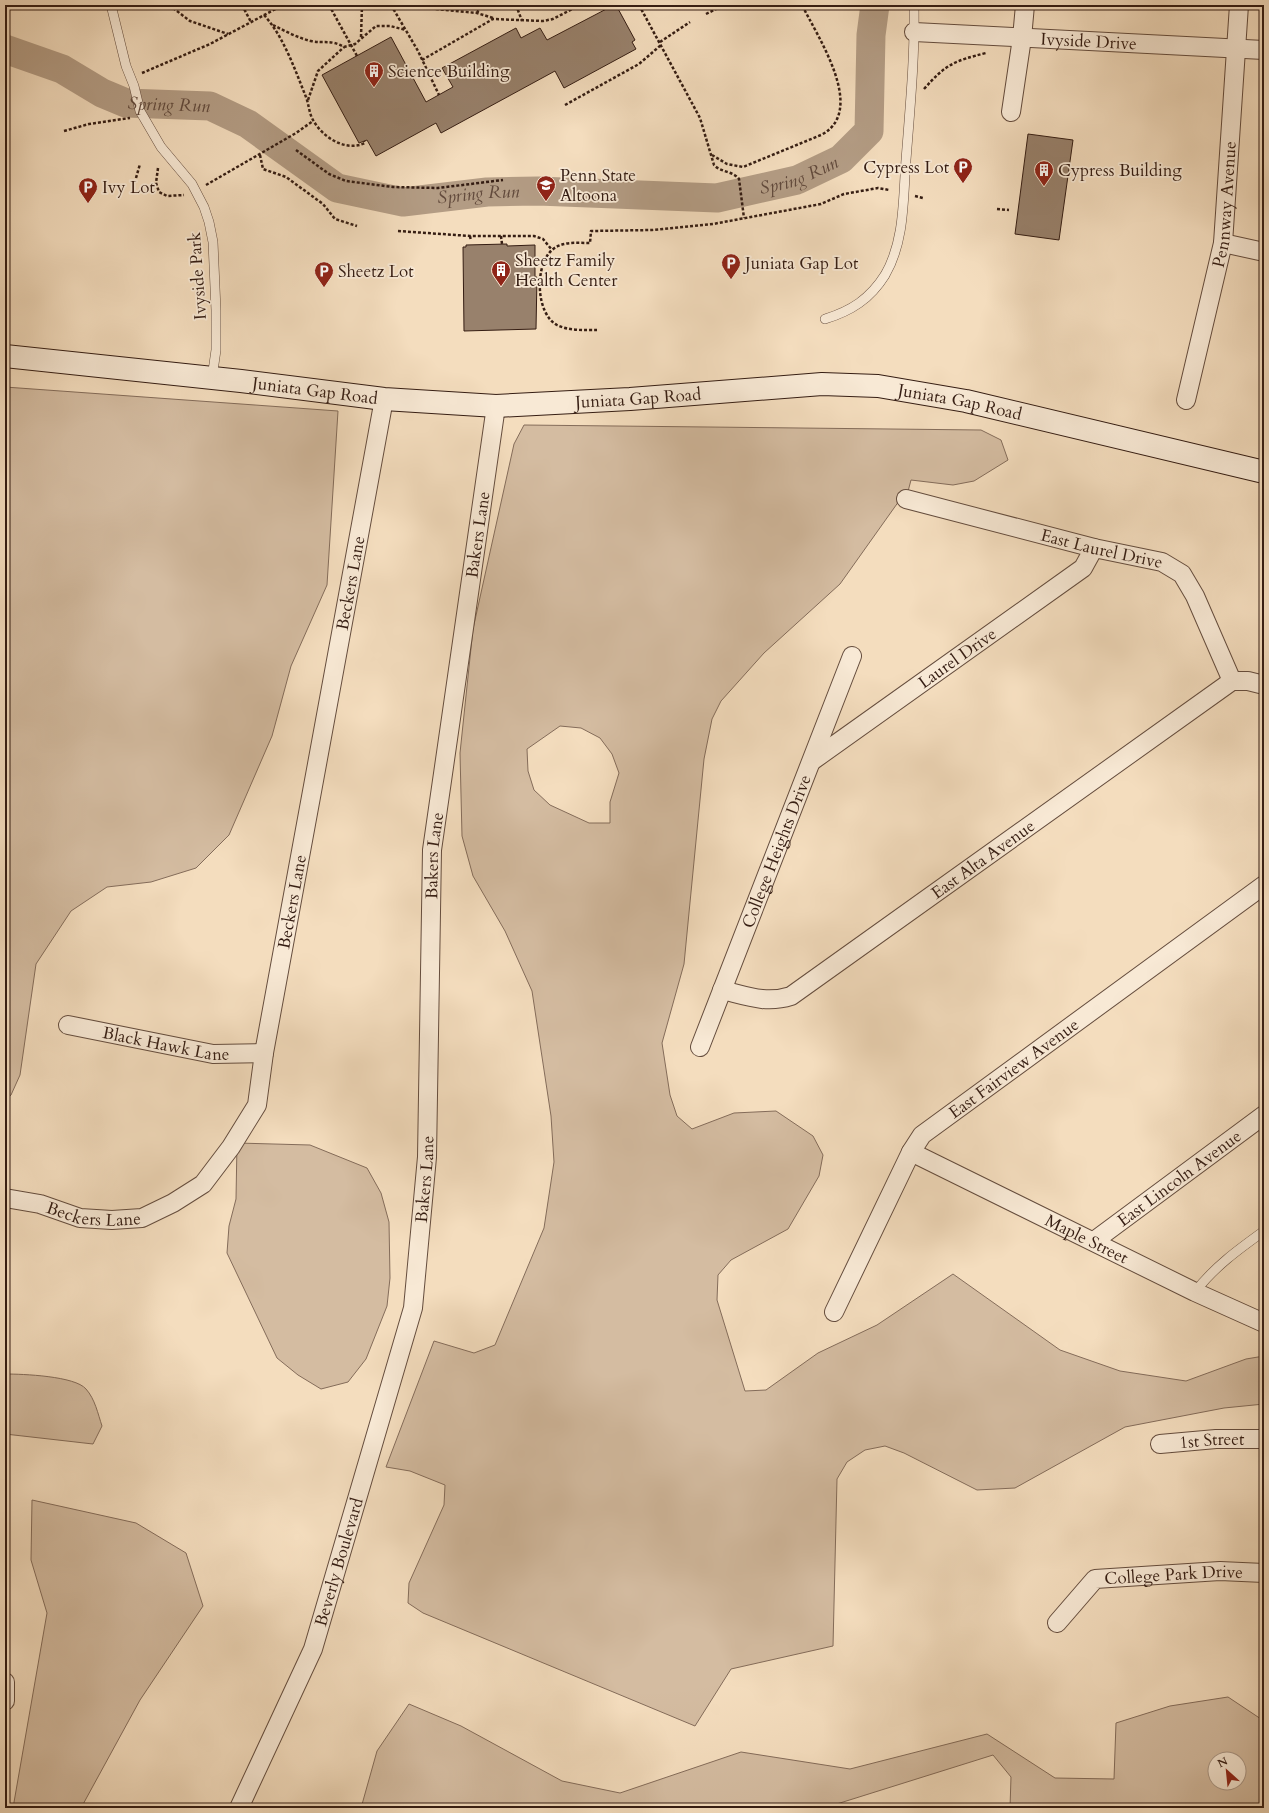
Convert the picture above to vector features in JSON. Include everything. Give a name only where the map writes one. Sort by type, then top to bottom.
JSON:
[{"type":"main road","name":"Juniata Gap Road","points":[[5,356],[212,378],[384,399],[496,406],[630,399],[822,384],[878,386],[966,401],[1264,472]]},
{"type":"street","points":[[1011,112],[1022,38],[1025,5]]},
{"type":"street","name":"Pennway Avenue","points":[[1186,400],[1223,243],[1239,5]]},
{"type":"street","name":"Ivyside Drive","points":[[914,32],[1264,50]]},
{"type":"street","points":[[1223,243],[1264,252]]},
{"type":"street","name":"Beckers Lane","points":[[5,1198],[40,1204],[80,1218],[112,1220],[142,1218],[173,1203],[203,1184],[231,1147],[257,1105],[264,1053],[384,399]]},
{"type":"street","name":"Bakers Lane","points":[[413,1308],[427,1157],[432,850],[496,406]]},
{"type":"street","name":"East Laurel Drive","points":[[906,499],[1094,548],[1162,562],[1182,574],[1195,596],[1232,681]]},
{"type":"street","name":"Laurel Drive","points":[[812,761],[1083,568],[1094,548]]},
{"type":"street","name":"College Heights Drive","points":[[700,1047],[852,656]]},
{"type":"street","points":[[1232,681],[1248,681],[1264,685]]},
{"type":"street","name":"East Alta Avenue","points":[[722,990],[762,1000],[777,1000],[791,996],[1232,681]]},
{"type":"street","name":"East Fairview Avenue","points":[[834,1312],[911,1152],[922,1135],[1264,886]]},
{"type":"street","name":"Black Hawk Lane","points":[[68,1025],[213,1054],[264,1053]]},
{"type":"street","name":"East Lincoln Avenue","points":[[1094,1241],[1264,1115]]},
{"type":"street","name":"Maple Street","points":[[911,1152],[1195,1292],[1264,1324]]},
{"type":"street","name":"Beverly Boulevard","points":[[240,1808],[313,1649],[413,1308]]},
{"type":"street","name":"1st Street","points":[[1160,1444],[1216,1439],[1264,1439]]},
{"type":"street","name":"College Park Drive","points":[[1057,1623],[1095,1579],[1220,1571],[1264,1573]]},
{"type":"street","points":[[5,1682],[5,1701]]},
{"type":"lane","name":"Ivyside Park","points":[[112,5],[126,66],[134,86],[140,111],[161,146],[192,184],[202,202],[207,217],[213,242],[216,310],[216,350],[212,378]]},
{"type":"lane","points":[[825,320],[845,313],[861,303],[875,289],[885,275],[898,243],[912,81],[914,5]]},
{"type":"lane","points":[[1195,1292],[1207,1276],[1237,1250],[1264,1231]]},
{"type":"path","points":[[170,5],[190,21],[228,34]]},
{"type":"path","points":[[242,5],[252,22]]},
{"type":"path","points":[[138,76],[228,34],[283,5]]},
{"type":"path","points":[[329,5],[356,56]]},
{"type":"path","points":[[361,38],[362,5]]},
{"type":"path","points":[[391,5],[406,30],[439,95]]},
{"type":"path","points":[[396,5],[477,13],[493,19],[522,21],[543,21],[552,19],[580,5]]},
{"type":"path","points":[[477,13],[480,5]]},
{"type":"path","points":[[516,5],[522,21]]},
{"type":"path","points":[[639,5],[700,118],[712,155],[712,161],[716,167],[735,175],[739,179],[744,216]]},
{"type":"path","points":[[706,14],[724,5]]},
{"type":"path","points":[[712,155],[727,164],[743,167],[821,135],[833,128],[839,112],[840,101],[838,79],[802,5]]},
{"type":"path","points":[[264,15],[273,24],[304,39],[319,42],[333,41],[344,47],[351,46],[371,28],[379,25],[406,30]]},
{"type":"path","points":[[422,60],[493,19]]},
{"type":"path","points":[[565,105],[638,64],[660,44],[690,22]]},
{"type":"path","points":[[273,24],[307,101],[313,121],[327,136],[342,144],[355,146],[365,143],[364,141]]},
{"type":"path","points":[[307,101],[318,71],[344,47]]},
{"type":"path","points":[[924,89],[948,65],[963,59],[989,53]]},
{"type":"path","points":[[64,131],[89,124],[133,118]]},
{"type":"path","points":[[203,187],[296,133],[313,121]]},
{"type":"path","points":[[296,150],[329,174],[346,181],[393,187],[438,188],[503,180]]},
{"type":"path","points":[[260,154],[264,169],[286,176],[323,204],[335,219],[358,226]]},
{"type":"path","points":[[136,178],[140,164]]},
{"type":"path","points":[[158,168],[156,184],[159,192],[167,196],[188,195]]},
{"type":"path","points":[[597,330],[566,328],[557,325],[546,314],[541,300],[540,276],[543,262],[552,250],[570,243],[590,243],[591,231],[652,230],[713,224],[744,216],[821,204],[844,194],[878,188],[889,190]]},
{"type":"path","points":[[914,196],[923,198]]},
{"type":"path","points":[[997,209],[1009,210]]},
{"type":"path","points":[[398,231],[470,236],[525,235],[539,237],[546,242],[552,250]]},
{"type":"path","points":[[470,236],[471,241]]},
{"type":"path","points":[[501,236],[502,244]]},
{"type":"shaded area","points":[[5,387],[338,411],[327,585],[291,666],[272,736],[229,835],[196,868],[151,882],[107,887],[71,911],[36,964],[20,1075],[11,1095],[5,1100]]},
{"type":"shaded area","points":[[524,425],[981,430],[1001,440],[1008,460],[974,481],[953,485],[911,480],[906,499],[899,501],[840,584],[764,653],[721,701],[712,719],[704,759],[684,964],[662,1043],[670,1095],[677,1116],[692,1129],[734,1113],[776,1111],[813,1136],[823,1155],[819,1176],[788,1229],[731,1260],[718,1275],[717,1300],[745,1391],[766,1390],[818,1353],[877,1325],[953,1274],[1060,1350],[1120,1371],[1186,1381],[1246,1359],[1264,1356],[1264,1404],[1224,1408],[1125,1427],[1015,1488],[977,1490],[904,1453],[885,1446],[865,1450],[847,1462],[837,1479],[833,1646],[731,1669],[695,1726],[423,1613],[408,1603],[409,1583],[444,1505],[445,1485],[410,1471],[386,1467],[434,1341],[474,1353],[495,1345],[544,1228],[554,1162],[551,1116],[532,991],[505,931],[473,876],[462,836],[460,753],[473,629],[514,444]],"holes":[[[560,726],[581,728],[600,738],[612,754],[619,773],[610,802],[610,823],[589,823],[550,805],[534,790],[528,771],[527,749]]]},
{"type":"shaded area","points":[[237,1143],[310,1145],[367,1168],[381,1193],[389,1222],[390,1278],[387,1306],[366,1359],[348,1382],[321,1389],[298,1375],[277,1358],[227,1253],[229,1226],[236,1199]]},
{"type":"shaded area","points":[[5,1374],[36,1375],[71,1381],[86,1389],[94,1402],[102,1426],[93,1444],[5,1434]]},
{"type":"shaded area","points":[[32,1500],[136,1523],[186,1553],[203,1606],[140,1700],[81,1808],[13,1808],[47,1613],[31,1560]]},
{"type":"shaded area","points":[[1228,1697],[1264,1721],[1264,1808],[1010,1808],[1011,1777],[993,1755],[824,1808],[361,1808],[377,1751],[409,1704],[461,1726],[562,1781],[620,1793],[741,1752],[850,1769],[987,1734],[1055,1778],[1114,1779],[1116,1723],[1170,1706]]},
{"type":"building","points":[[616,5],[635,40],[632,42],[636,49],[564,88],[555,71],[441,133],[436,123],[376,156],[367,140],[359,143],[322,75],[391,37],[426,102],[453,87],[442,68],[516,28],[521,38],[540,28],[547,40]]},
{"type":"building","name":"Cypress Building","points":[[1028,134],[1073,140],[1059,240],[1015,234]]},
{"type":"building","name":"Sheetz Family Health Center","points":[[507,244],[507,246],[535,245],[535,277],[537,277],[536,329],[464,331],[463,247],[466,247],[466,245]]},
{"type":"waterway","name":"Spring Run","points":[[5,49],[62,69],[102,93],[126,103],[210,106],[248,124],[337,188],[403,202],[487,192],[538,191],[717,198],[797,180],[841,159],[869,131],[871,35],[875,5]]},
{"type":"place","name":"Science Building","points":[[374,88]]},
{"type":"place","name":"Cypress Lot","points":[[963,184]]},
{"type":"place","name":"Cypress Building","points":[[1044,187]]},
{"type":"place","name":"Penn State Altoona","points":[[546,202]]},
{"type":"place","name":"Ivy Lot","points":[[88,204]]},
{"type":"place","name":"Juniata Gap Lot","points":[[731,280]]},
{"type":"place","name":"Sheetz Family Health Center","points":[[501,287]]},
{"type":"place","name":"Sheetz Lot","points":[[324,288]]}]
